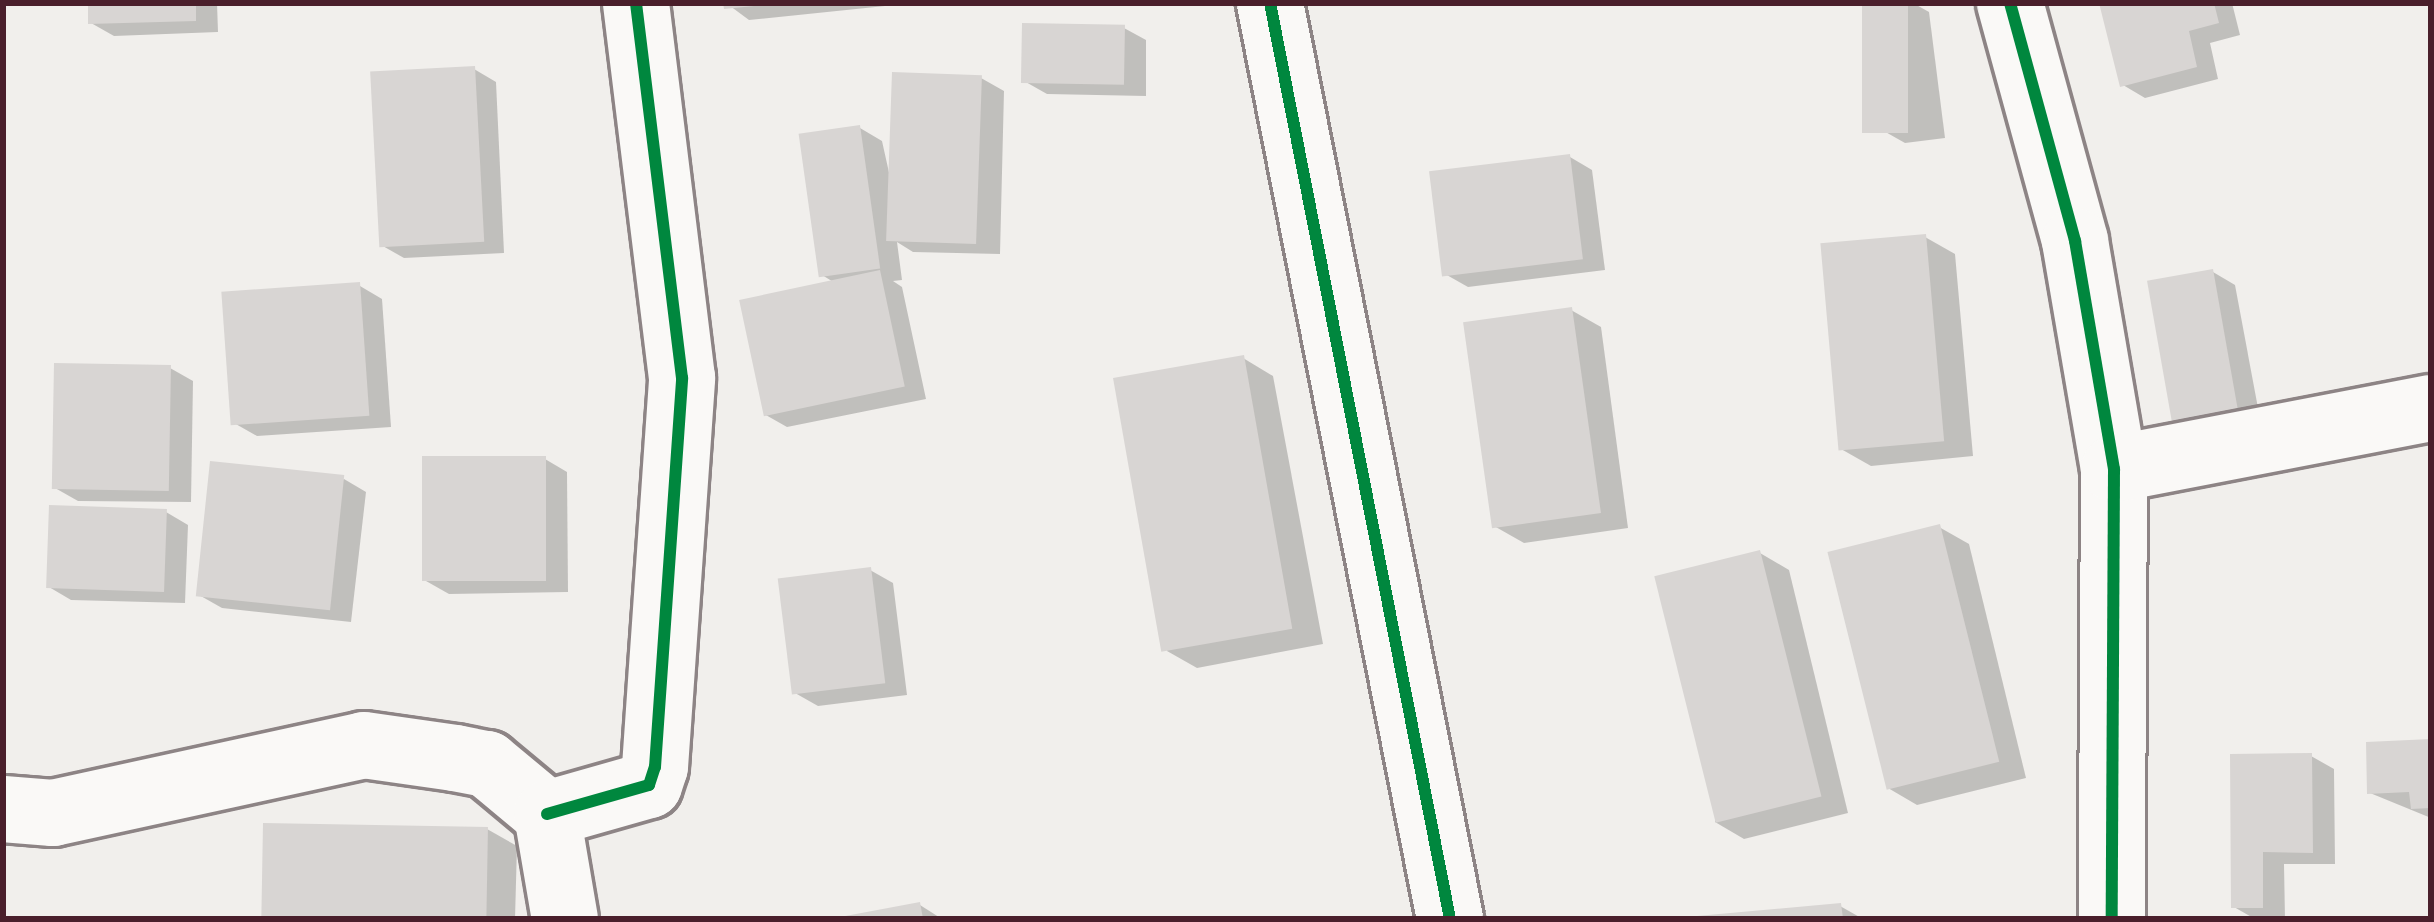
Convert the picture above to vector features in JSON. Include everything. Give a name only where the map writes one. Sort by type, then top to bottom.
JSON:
[{"type":"street","points":[[547,814],[649,785],[656,767],[682,378],[636,3]]},
{"type":"street","points":[[1270,3],[1450,919]]},
{"type":"street","points":[[2010,3],[2075,241],[2114,469],[2112,919]]},
{"type":"street","points":[[2114,469],[2431,407]]},
{"type":"street","points":[[3,808],[52,813],[364,745],[487,764],[547,814],[566,919]]},
{"type":"building","points":[[88,3],[196,3],[196,21],[88,24]]},
{"type":"building","points":[[723,3],[754,3],[754,6],[724,9]]},
{"type":"building","points":[[1862,3],[1908,3],[1908,133],[1862,133]]},
{"type":"building","points":[[2099,3],[2214,3],[2219,23],[2189,31],[2197,67],[2120,87]]},
{"type":"building","points":[[1022,23],[1125,25],[1124,85],[1021,83]]},
{"type":"building","points":[[475,66],[484,242],[379,247],[370,71]]},
{"type":"building","points":[[892,72],[982,75],[976,244],[886,241]]},
{"type":"building","points":[[860,125],[880,269],[819,277],[799,134]]},
{"type":"building","points":[[1570,154],[1583,259],[1442,277],[1429,171]]},
{"type":"building","points":[[1926,234],[1944,441],[1839,450],[1820,243]]},
{"type":"building","points":[[2213,269],[2238,412],[2172,423],[2147,281]]},
{"type":"building","points":[[880,270],[905,386],[764,416],[739,300]]},
{"type":"building","points":[[360,282],[369,416],[231,425],[221,292]]},
{"type":"building","points":[[1572,307],[1601,513],[1492,528],[1463,322]]},
{"type":"building","points":[[1244,355],[1292,629],[1161,652],[1113,378]]},
{"type":"building","points":[[54,363],[171,365],[169,491],[52,489]]},
{"type":"building","points":[[422,456],[546,456],[546,581],[422,581]]},
{"type":"building","points":[[210,461],[344,475],[330,610],[196,596]]},
{"type":"building","points":[[49,505],[167,509],[164,592],[46,588]]},
{"type":"building","points":[[1940,524],[1999,762],[1887,790],[1827,552]]},
{"type":"building","points":[[1760,550],[1821,796],[1716,823],[1654,576]]},
{"type":"building","points":[[871,567],[885,683],[792,695],[778,578]]},
{"type":"building","points":[[2431,739],[2431,808],[2411,809],[2409,792],[2367,794],[2366,742]]},
{"type":"building","points":[[2312,753],[2313,853],[2263,852],[2263,908],[2231,908],[2230,754]]},
{"type":"building","points":[[263,823],[488,827],[486,919],[261,919]]},
{"type":"building","points":[[920,902],[923,919],[840,917]]},
{"type":"building","points":[[1841,903],[1843,919],[1697,916]]},
{"type":"cycle path","points":[[547,814],[649,785],[655,767],[682,378],[636,3]]},
{"type":"cycle path","points":[[1270,3],[1450,919]]},
{"type":"cycle path","points":[[2010,3],[2075,241],[2114,469],[2112,919]]}]
